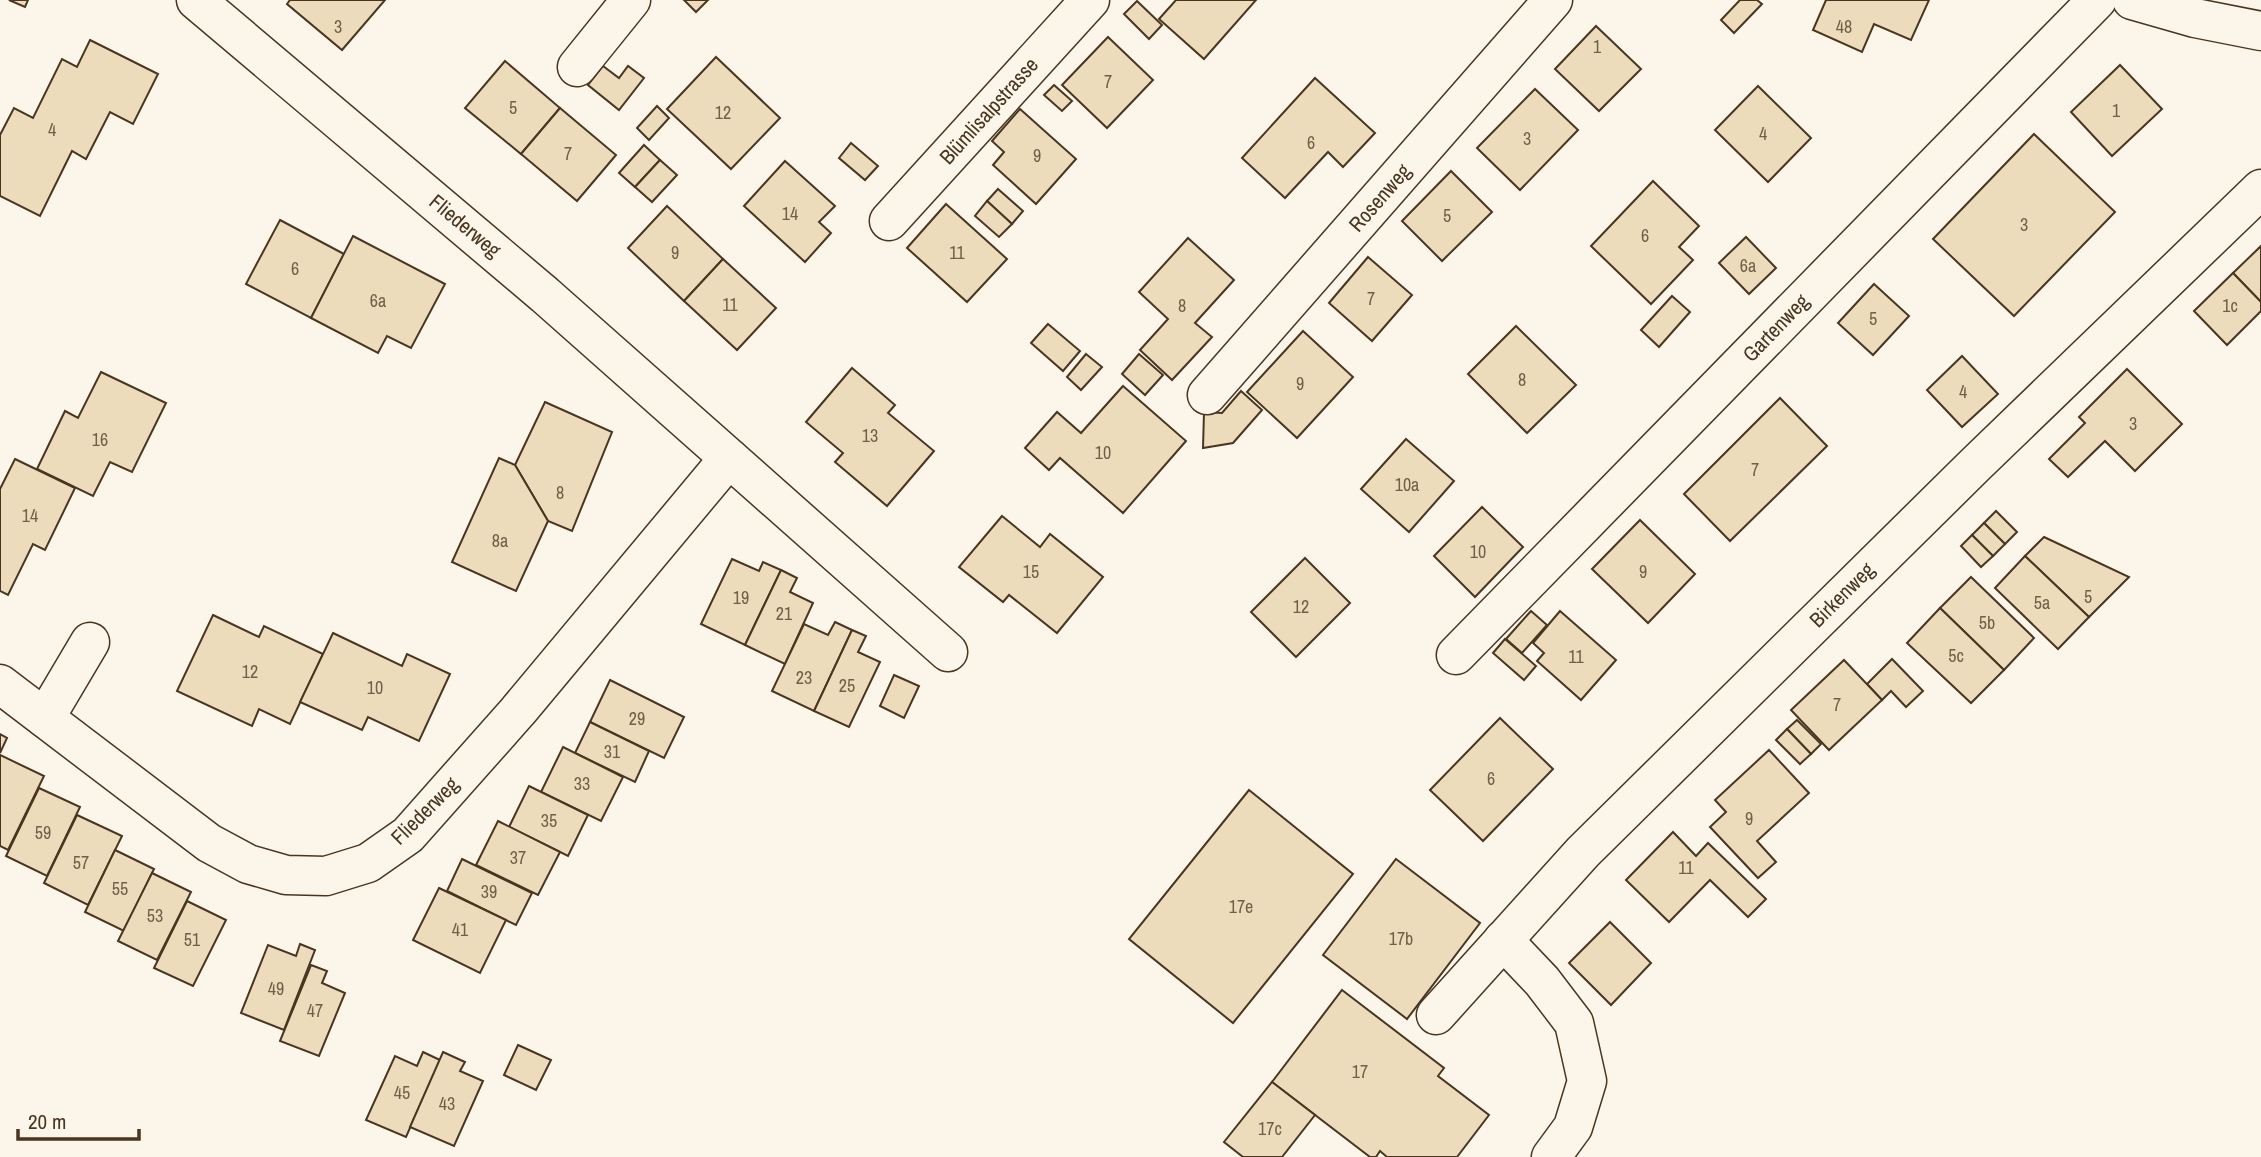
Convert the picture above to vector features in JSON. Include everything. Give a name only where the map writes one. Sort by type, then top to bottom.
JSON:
[{"type":"street","name":"Fliederweg","points":[[196,0],[545,295],[948,652]]},
{"type":"street","points":[[577,67],[631,0]]},
{"type":"street","name":"Blümlisalpstrasse","points":[[889,221],[1090,0]]},
{"type":"street","name":"Rosenweg","points":[[1207,395],[1553,0]]},
{"type":"street","name":"Gartenweg","points":[[1456,656],[2097,0]]},
{"type":"street","points":[[2132,0],[2195,18],[2261,31]]},
{"type":"street","name":"Birkenweg","points":[[1436,1015],[1583,852],[1976,464],[2261,188]]},
{"type":"street","name":"Fliederweg","points":[[0,684],[209,843],[248,864],[286,875],[326,876],[368,863],[408,835],[454,784],[729,458]]},
{"type":"street","points":[[46,718],[90,642]]},
{"type":"street","points":[[1503,940],[1542,981],[1574,1023],[1587,1081],[1573,1127],[1551,1157]]},
{"type":"building","points":[[9,0],[28,0],[25,7]]},
{"type":"building","points":[[290,0],[385,0],[342,50],[287,4]]},
{"type":"building","points":[[684,0],[708,0],[696,12]]},
{"type":"building","points":[[1176,0],[1256,0],[1204,59],[1159,19]]},
{"type":"building","points":[[1740,0],[1757,0],[1762,4],[1734,33],[1721,20]]},
{"type":"building","points":[[1826,0],[1929,0],[1911,40],[1874,24],[1862,52],[1813,30]]},
{"type":"building","points":[[1137,1],[1162,25],[1149,39],[1124,14]]},
{"type":"building","points":[[1596,26],[1641,69],[1599,111],[1555,69]]},
{"type":"building","points":[[1108,37],[1153,80],[1107,128],[1062,85]]},
{"type":"building","points":[[90,40],[158,74],[133,124],[110,112],[86,159],[72,151],[40,216],[0,196],[0,135],[14,108],[33,118],[62,59],[77,67]]},
{"type":"building","points":[[716,57],[780,118],[731,169],[667,109]]},
{"type":"building","points":[[505,61],[560,108],[521,154],[465,108]]},
{"type":"building","points":[[2120,65],[2162,109],[2112,156],[2071,112]]},
{"type":"building","points":[[603,66],[619,78],[628,66],[644,78],[619,110],[588,85]]},
{"type":"building","points":[[1315,78],[1375,133],[1343,167],[1328,152],[1285,198],[1242,158]]},
{"type":"building","points":[[1054,85],[1072,101],[1062,111],[1044,95]]},
{"type":"building","points":[[1758,86],[1811,138],[1768,182],[1715,130]]},
{"type":"building","points":[[1535,89],[1578,130],[1520,190],[1477,148]]},
{"type":"building","points":[[657,106],[669,118],[649,140],[637,128]]},
{"type":"building","points":[[560,108],[616,155],[577,201],[521,154]]},
{"type":"building","points":[[1020,109],[1076,159],[1036,204],[993,165],[1004,152],[992,141]]},
{"type":"building","points":[[2034,134],[2115,212],[2014,316],[1933,239]]},
{"type":"building","points":[[851,143],[878,166],[865,180],[839,158]]},
{"type":"building","points":[[644,145],[660,160],[635,187],[619,173]]},
{"type":"building","points":[[660,160],[677,175],[652,202],[635,187]]},
{"type":"building","points":[[785,161],[835,206],[819,222],[831,233],[805,262],[744,206]]},
{"type":"building","points":[[1451,171],[1492,212],[1442,261],[1402,221]]},
{"type":"building","points":[[1653,181],[1699,226],[1679,247],[1693,260],[1651,304],[1591,246]]},
{"type":"building","points":[[998,189],[1023,211],[1012,224],[987,201]]},
{"type":"building","points":[[987,201],[1012,224],[999,237],[975,216]]},
{"type":"building","points":[[946,204],[1007,259],[967,302],[907,248]]},
{"type":"building","points":[[667,206],[723,259],[684,301],[628,248]]},
{"type":"building","points":[[280,220],[344,254],[311,318],[246,284]]},
{"type":"building","points":[[353,236],[445,284],[411,348],[387,336],[378,353],[311,318]]},
{"type":"building","points":[[1746,237],[1776,268],[1749,294],[1719,263]]},
{"type":"building","points":[[1188,238],[1234,280],[1195,323],[1212,337],[1172,380],[1140,350],[1168,319],[1139,292]]},
{"type":"building","points":[[2261,246],[2261,302],[2233,273]]},
{"type":"building","points":[[1368,257],[1412,295],[1372,341],[1329,303]]},
{"type":"building","points":[[723,259],[776,308],[737,350],[684,301]]},
{"type":"building","points":[[2233,273],[2261,302],[2261,311],[2227,345],[2194,311]]},
{"type":"building","points":[[1874,284],[1909,316],[1873,355],[1838,323]]},
{"type":"building","points":[[1672,296],[1690,312],[1659,347],[1641,330]]},
{"type":"building","points":[[1048,324],[1080,351],[1063,371],[1031,343]]},
{"type":"building","points":[[1516,326],[1576,385],[1527,433],[1468,374]]},
{"type":"building","points":[[1303,331],[1353,377],[1297,438],[1247,392]]},
{"type":"building","points":[[1086,354],[1102,367],[1081,390],[1067,377]]},
{"type":"building","points":[[1139,354],[1163,375],[1145,395],[1122,374]]},
{"type":"building","points":[[1962,356],[1998,394],[1962,427],[1927,390]]},
{"type":"building","points":[[852,368],[895,405],[888,413],[934,451],[887,506],[835,462],[843,453],[806,422]]},
{"type":"building","points":[[2127,369],[2182,424],[2135,471],[2105,441],[2068,477],[2049,459],[2085,423],[2079,417]]},
{"type":"building","points":[[101,372],[166,403],[132,472],[110,462],[93,496],[37,469],[65,411],[78,418]]},
{"type":"building","points":[[1123,386],[1186,441],[1123,513],[1060,458],[1049,470],[1025,448],[1057,412],[1081,433]]},
{"type":"building","points":[[1241,391],[1262,410],[1233,443],[1203,448],[1204,412],[1222,413]]},
{"type":"building","points":[[1780,398],[1827,446],[1730,541],[1684,494]]},
{"type":"building","points":[[545,402],[612,432],[572,531],[548,521],[515,465]]},
{"type":"building","points":[[1406,439],[1454,481],[1409,532],[1361,489]]},
{"type":"building","points":[[499,458],[515,465],[548,521],[516,591],[452,562]]},
{"type":"building","points":[[15,459],[75,488],[45,550],[33,544],[8,595],[0,591],[0,489]]},
{"type":"building","points":[[1482,507],[1523,547],[1475,597],[1434,556]]},
{"type":"building","points":[[1996,511],[2017,532],[2005,544],[1984,523]]},
{"type":"building","points":[[1002,516],[1040,547],[1050,534],[1103,577],[1057,633],[1009,595],[1003,602],[959,567]]},
{"type":"building","points":[[1640,520],[1695,574],[1648,623],[1592,569]]},
{"type":"building","points":[[1984,523],[2005,544],[1993,556],[1972,535]]},
{"type":"building","points":[[1972,535],[1993,556],[1981,567],[1961,546]]},
{"type":"building","points":[[2044,537],[2129,577],[2089,617],[2025,556]]},
{"type":"building","points":[[2025,556],[2089,617],[2058,649],[1995,588]]},
{"type":"building","points":[[1305,558],[1350,603],[1296,657],[1251,612]]},
{"type":"building","points":[[732,559],[759,571],[763,562],[781,570],[745,645],[701,624]]},
{"type":"building","points":[[781,570],[797,578],[790,592],[813,603],[785,664],[745,645]]},
{"type":"building","points":[[1971,577],[2034,638],[2004,670],[1940,608]]},
{"type":"building","points":[[1940,608],[2004,670],[1971,703],[1907,643]]},
{"type":"building","points":[[1531,611],[1547,625],[1522,653],[1506,639]]},
{"type":"building","points":[[1560,611],[1616,660],[1581,700],[1537,661],[1544,653],[1533,643]]},
{"type":"building","points":[[213,615],[259,637],[264,626],[323,654],[290,724],[259,709],[252,726],[177,691]]},
{"type":"building","points":[[835,622],[852,630],[814,711],[772,691],[804,624],[828,635]]},
{"type":"building","points":[[852,630],[866,636],[858,652],[880,662],[849,727],[814,711]]},
{"type":"building","points":[[333,633],[402,666],[407,654],[450,674],[419,741],[368,717],[362,730],[300,702]]},
{"type":"building","points":[[1505,639],[1536,666],[1524,680],[1493,653]]},
{"type":"building","points":[[1892,659],[1923,691],[1906,707],[1891,691],[1882,700],[1867,684]]},
{"type":"building","points":[[1844,660],[1882,700],[1829,750],[1791,710]]},
{"type":"building","points":[[894,675],[919,686],[904,718],[880,706]]},
{"type":"building","points":[[610,680],[684,717],[664,758],[590,722]]},
{"type":"building","points":[[1500,718],[1553,769],[1483,841],[1430,790]]},
{"type":"building","points":[[1797,720],[1821,744],[1811,754],[1787,729]]},
{"type":"building","points":[[590,722],[649,751],[635,782],[575,753]]},
{"type":"building","points":[[1787,729],[1811,754],[1800,764],[1776,740]]},
{"type":"building","points":[[0,734],[7,738],[0,753]]},
{"type":"building","points":[[563,747],[623,777],[601,821],[541,792]]},
{"type":"building","points":[[1769,750],[1809,793],[1757,841],[1776,862],[1758,878],[1710,827],[1726,812],[1715,800]]},
{"type":"building","points":[[0,755],[44,776],[8,850],[0,846]]},
{"type":"building","points":[[529,786],[588,815],[568,856],[509,827]]},
{"type":"building","points":[[39,788],[80,807],[47,876],[6,856]]},
{"type":"building","points":[[1249,790],[1353,874],[1233,1023],[1129,939]]},
{"type":"building","points":[[77,815],[122,836],[88,905],[44,883]]},
{"type":"building","points":[[498,821],[560,852],[538,895],[476,865]]},
{"type":"building","points":[[1673,832],[1696,856],[1708,843],[1766,899],[1748,917],[1710,880],[1669,922],[1626,880]]},
{"type":"building","points":[[115,850],[154,869],[124,931],[85,912]]},
{"type":"building","points":[[462,859],[532,893],[516,925],[447,891]]},
{"type":"building","points":[[1396,859],[1480,923],[1407,1019],[1323,955]]},
{"type":"building","points":[[152,873],[191,892],[157,960],[118,941]]},
{"type":"building","points":[[439,888],[506,920],[480,973],[413,940]]},
{"type":"building","points":[[187,901],[226,920],[193,986],[154,968]]},
{"type":"building","points":[[1610,922],[1651,963],[1611,1005],[1569,963]]},
{"type":"building","points":[[300,944],[315,950],[284,1030],[241,1013],[268,945],[296,956]]},
{"type":"building","points":[[311,965],[327,971],[322,983],[345,993],[319,1056],[280,1041]]},
{"type":"building","points":[[1342,990],[1444,1068],[1438,1076],[1489,1115],[1457,1157],[1387,1157],[1380,1151],[1376,1157],[1370,1157],[1272,1082]]},
{"type":"building","points":[[518,1045],[551,1060],[536,1090],[504,1075]]},
{"type":"building","points":[[423,1052],[440,1060],[406,1137],[366,1120],[395,1056],[417,1066]]},
{"type":"building","points":[[443,1052],[465,1062],[460,1071],[483,1081],[454,1146],[410,1127]]},
{"type":"building","points":[[1272,1082],[1315,1115],[1282,1157],[1243,1157],[1224,1142]]}]
